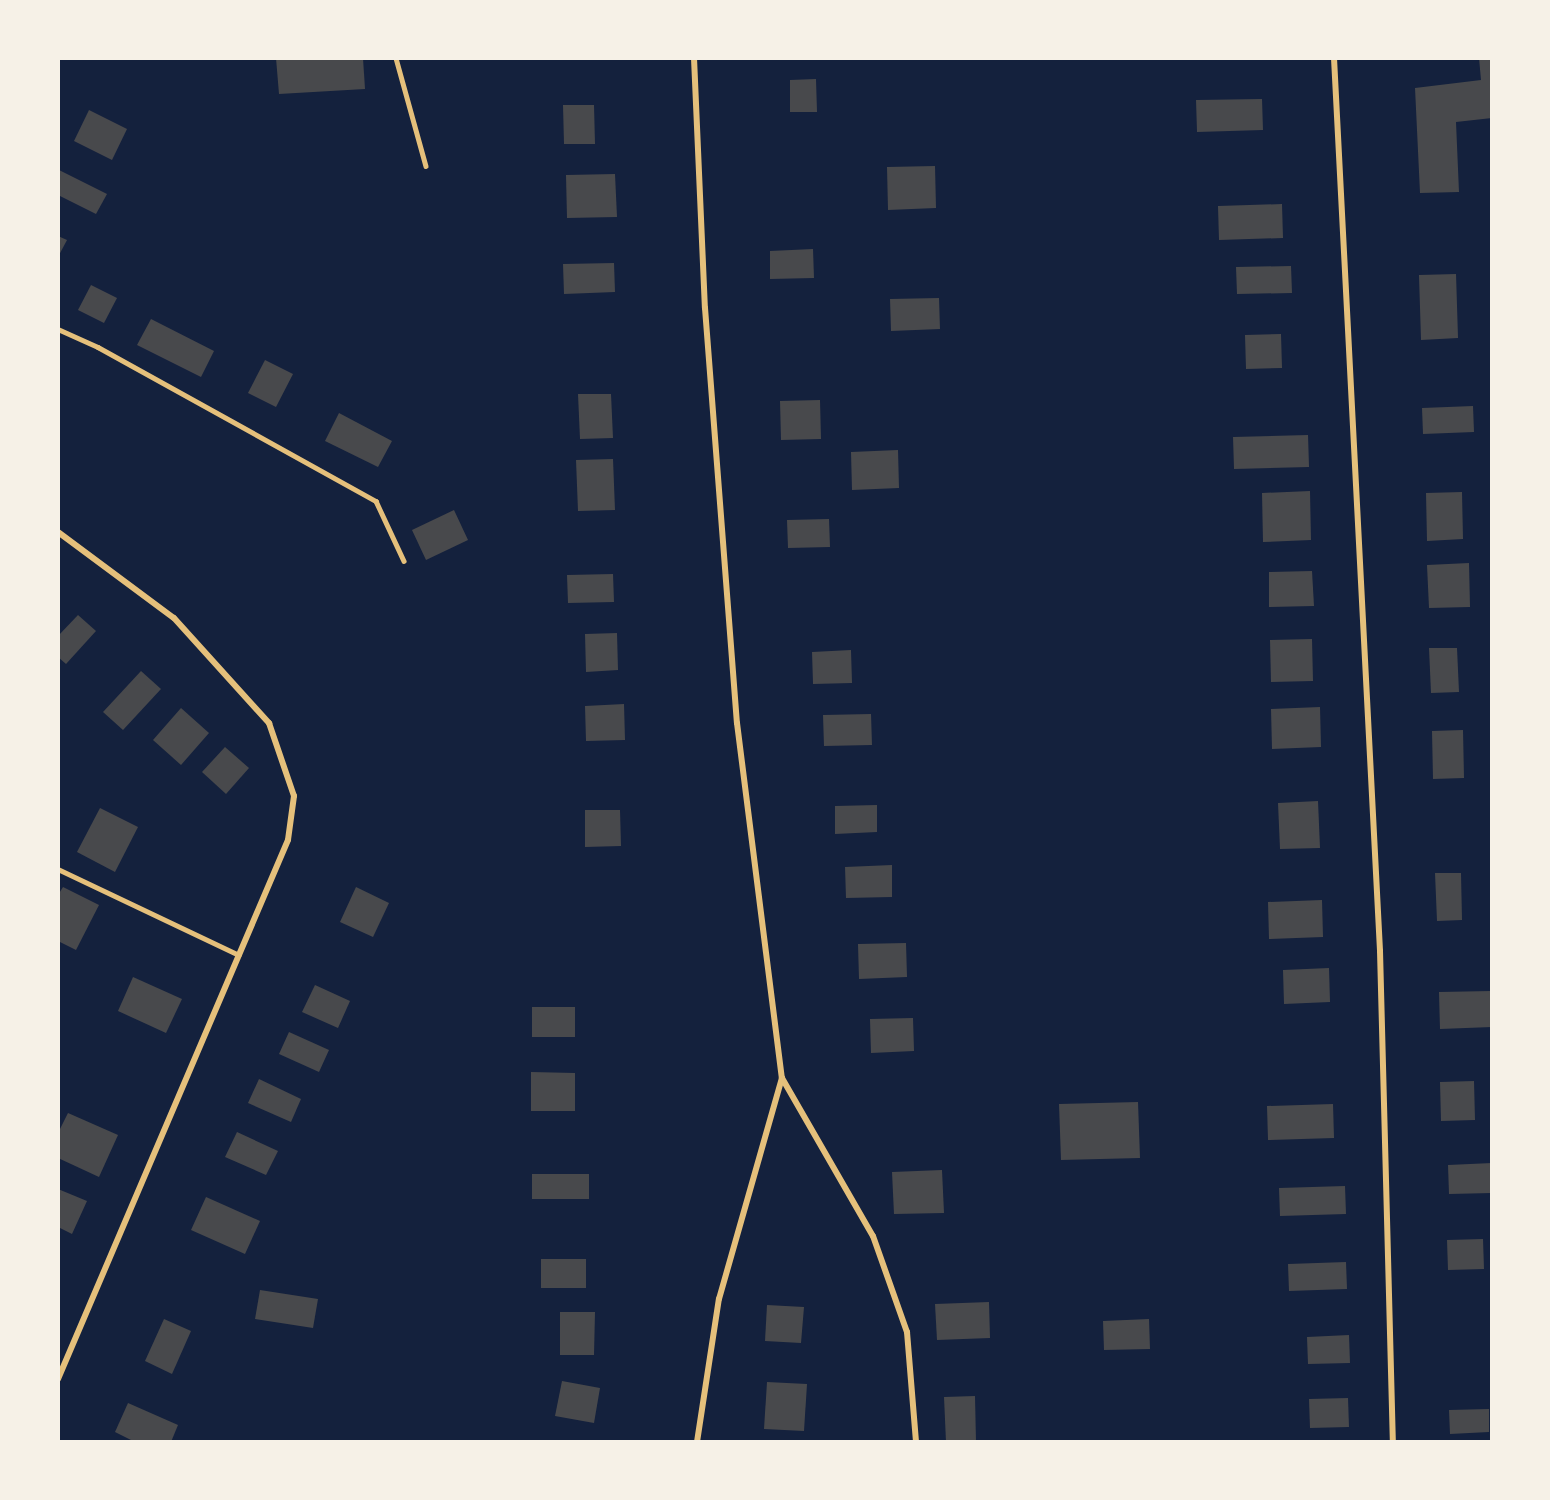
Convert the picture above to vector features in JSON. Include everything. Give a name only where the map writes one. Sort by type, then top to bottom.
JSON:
[{"type":"street","points":[[694,58],[705,308],[737,723],[782,1078],[873,1236],[907,1332],[916,1442]]},
{"type":"street","points":[[1334,58],[1380,951],[1394,1442]]},
{"type":"street","points":[[58,532],[174,618],[269,723],[294,796],[288,840],[58,1379]]},
{"type":"street","points":[[697,1442],[719,1299],[782,1078]]},
{"type":"lane","points":[[396,58],[426,166]]},
{"type":"lane","points":[[58,329],[98,347],[376,501],[404,561]]},
{"type":"lane","points":[[58,869],[239,955]]},
{"type":"building","points":[[276,58],[363,58],[365,89],[279,94]]},
{"type":"building","points":[[1479,58],[1492,58],[1492,118],[1456,122],[1459,192],[1420,193],[1415,88],[1481,80]]},
{"type":"building","points":[[816,79],[817,112],[790,112],[790,80]]},
{"type":"building","points":[[1262,99],[1263,130],[1197,132],[1196,100]]},
{"type":"building","points":[[563,105],[594,105],[595,144],[564,144]]},
{"type":"building","points":[[89,110],[127,129],[112,160],[74,141]]},
{"type":"building","points":[[935,166],[936,208],[888,210],[887,167]]},
{"type":"building","points":[[59,170],[107,194],[96,214],[58,195]]},
{"type":"building","points":[[615,174],[617,217],[567,218],[566,175]]},
{"type":"building","points":[[1282,204],[1283,238],[1219,240],[1218,206]]},
{"type":"building","points":[[58,236],[67,240],[58,257]]},
{"type":"building","points":[[813,249],[814,278],[770,279],[770,251]]},
{"type":"building","points":[[614,263],[615,292],[564,294],[563,264]]},
{"type":"building","points":[[1291,266],[1292,293],[1237,294],[1236,267]]},
{"type":"building","points":[[1456,274],[1458,338],[1421,340],[1419,275]]},
{"type":"building","points":[[91,285],[117,298],[104,323],[78,310]]},
{"type":"building","points":[[939,298],[940,329],[891,331],[890,299]]},
{"type":"building","points":[[151,319],[214,351],[201,377],[137,345]]},
{"type":"building","points":[[1281,334],[1282,368],[1246,369],[1245,335]]},
{"type":"building","points":[[265,360],[293,374],[276,407],[248,393]]},
{"type":"building","points":[[578,394],[611,394],[613,438],[580,439]]},
{"type":"building","points":[[820,400],[821,439],[781,440],[780,401]]},
{"type":"building","points":[[1473,406],[1474,432],[1423,434],[1422,408]]},
{"type":"building","points":[[339,413],[392,441],[378,467],[325,441]]},
{"type":"building","points":[[1308,435],[1309,467],[1234,469],[1233,437]]},
{"type":"building","points":[[898,450],[899,488],[852,490],[851,452]]},
{"type":"building","points":[[613,459],[615,510],[578,511],[576,460]]},
{"type":"building","points":[[1310,491],[1311,540],[1263,542],[1262,493]]},
{"type":"building","points":[[1462,492],[1463,539],[1427,541],[1426,493]]},
{"type":"building","points":[[454,510],[468,540],[426,560],[412,530]]},
{"type":"building","points":[[829,519],[830,547],[788,548],[787,520]]},
{"type":"building","points":[[1469,563],[1470,607],[1429,608],[1427,565]]},
{"type":"building","points":[[1312,571],[1314,606],[1269,607],[1269,572]]},
{"type":"building","points":[[613,574],[614,602],[568,603],[567,575]]},
{"type":"building","points":[[78,615],[96,631],[66,664],[58,657],[58,636]]},
{"type":"building","points":[[617,633],[618,670],[586,672],[585,634]]},
{"type":"building","points":[[1312,639],[1313,681],[1271,682],[1270,640]]},
{"type":"building","points":[[1429,648],[1457,648],[1459,692],[1431,693]]},
{"type":"building","points":[[851,650],[852,683],[813,684],[812,652]]},
{"type":"building","points":[[141,671],[161,689],[123,730],[103,712]]},
{"type":"building","points":[[624,704],[625,740],[586,741],[585,706]]},
{"type":"building","points":[[1320,707],[1321,747],[1272,749],[1271,709]]},
{"type":"building","points":[[181,708],[209,733],[181,765],[153,740]]},
{"type":"building","points":[[871,714],[872,745],[824,746],[823,715]]},
{"type":"building","points":[[1463,730],[1464,778],[1433,779],[1432,731]]},
{"type":"building","points":[[225,747],[249,768],[226,794],[202,772]]},
{"type":"building","points":[[1318,801],[1320,848],[1280,849],[1278,803]]},
{"type":"building","points":[[877,805],[877,832],[835,834],[835,806]]},
{"type":"building","points":[[100,808],[138,827],[115,872],[77,852]]},
{"type":"building","points":[[585,810],[620,810],[621,846],[585,847]]},
{"type":"building","points":[[892,865],[892,897],[846,898],[845,867]]},
{"type":"building","points":[[1435,873],[1461,873],[1462,920],[1437,921]]},
{"type":"building","points":[[63,887],[99,905],[76,950],[58,941],[58,895]]},
{"type":"building","points":[[356,887],[389,903],[373,937],[340,922]]},
{"type":"building","points":[[1322,900],[1323,937],[1269,939],[1268,902]]},
{"type":"building","points":[[906,943],[907,977],[859,979],[858,944]]},
{"type":"building","points":[[1329,968],[1330,1002],[1284,1004],[1283,970]]},
{"type":"building","points":[[133,977],[182,999],[166,1033],[118,1011]]},
{"type":"building","points":[[315,985],[350,1001],[338,1028],[302,1012]]},
{"type":"building","points":[[1491,991],[1492,1027],[1440,1029],[1439,992]]},
{"type":"building","points":[[532,1007],[575,1007],[575,1037],[532,1037]]},
{"type":"building","points":[[913,1018],[914,1051],[871,1053],[870,1019]]},
{"type":"building","points":[[289,1032],[329,1050],[319,1072],[279,1054]]},
{"type":"building","points":[[531,1072],[575,1073],[575,1111],[531,1111]]},
{"type":"building","points":[[259,1079],[301,1099],[291,1122],[248,1103]]},
{"type":"building","points":[[1474,1081],[1475,1120],[1441,1121],[1440,1082]]},
{"type":"building","points":[[1138,1102],[1140,1158],[1061,1160],[1059,1104]]},
{"type":"building","points":[[1333,1104],[1334,1138],[1268,1140],[1267,1106]]},
{"type":"building","points":[[68,1113],[118,1135],[99,1177],[58,1158],[58,1133]]},
{"type":"building","points":[[237,1132],[278,1151],[266,1175],[225,1157]]},
{"type":"building","points":[[1492,1163],[1492,1193],[1449,1194],[1448,1165]]},
{"type":"building","points":[[942,1170],[944,1213],[894,1214],[892,1172]]},
{"type":"building","points":[[532,1174],[589,1174],[589,1199],[532,1199]]},
{"type":"building","points":[[1345,1186],[1346,1214],[1280,1216],[1279,1188]]},
{"type":"building","points":[[58,1189],[87,1201],[72,1234],[58,1227]]},
{"type":"building","points":[[206,1197],[260,1221],[245,1254],[191,1230]]},
{"type":"building","points":[[1483,1239],[1484,1269],[1448,1270],[1447,1240]]},
{"type":"building","points":[[541,1259],[586,1259],[586,1288],[541,1288]]},
{"type":"building","points":[[1346,1262],[1347,1289],[1289,1291],[1288,1264]]},
{"type":"building","points":[[260,1290],[318,1299],[313,1328],[255,1319]]},
{"type":"building","points":[[989,1302],[990,1338],[937,1340],[935,1304]]},
{"type":"building","points":[[767,1305],[804,1307],[801,1343],[765,1341]]},
{"type":"building","points":[[560,1312],[595,1312],[594,1355],[560,1355]]},
{"type":"building","points":[[164,1319],[191,1331],[172,1374],[145,1361]]},
{"type":"building","points":[[1149,1319],[1150,1349],[1104,1350],[1103,1321]]},
{"type":"building","points":[[1349,1335],[1350,1363],[1308,1364],[1307,1337]]},
{"type":"building","points":[[562,1381],[600,1388],[594,1423],[555,1416]]},
{"type":"building","points":[[767,1382],[807,1384],[804,1431],[764,1429]]},
{"type":"building","points":[[975,1396],[976,1442],[946,1442],[944,1397]]},
{"type":"building","points":[[1348,1398],[1349,1427],[1310,1428],[1309,1399]]},
{"type":"building","points":[[128,1403],[178,1425],[171,1442],[135,1442],[115,1432]]},
{"type":"building","points":[[1489,1409],[1489,1432],[1450,1434],[1449,1410]]}]
